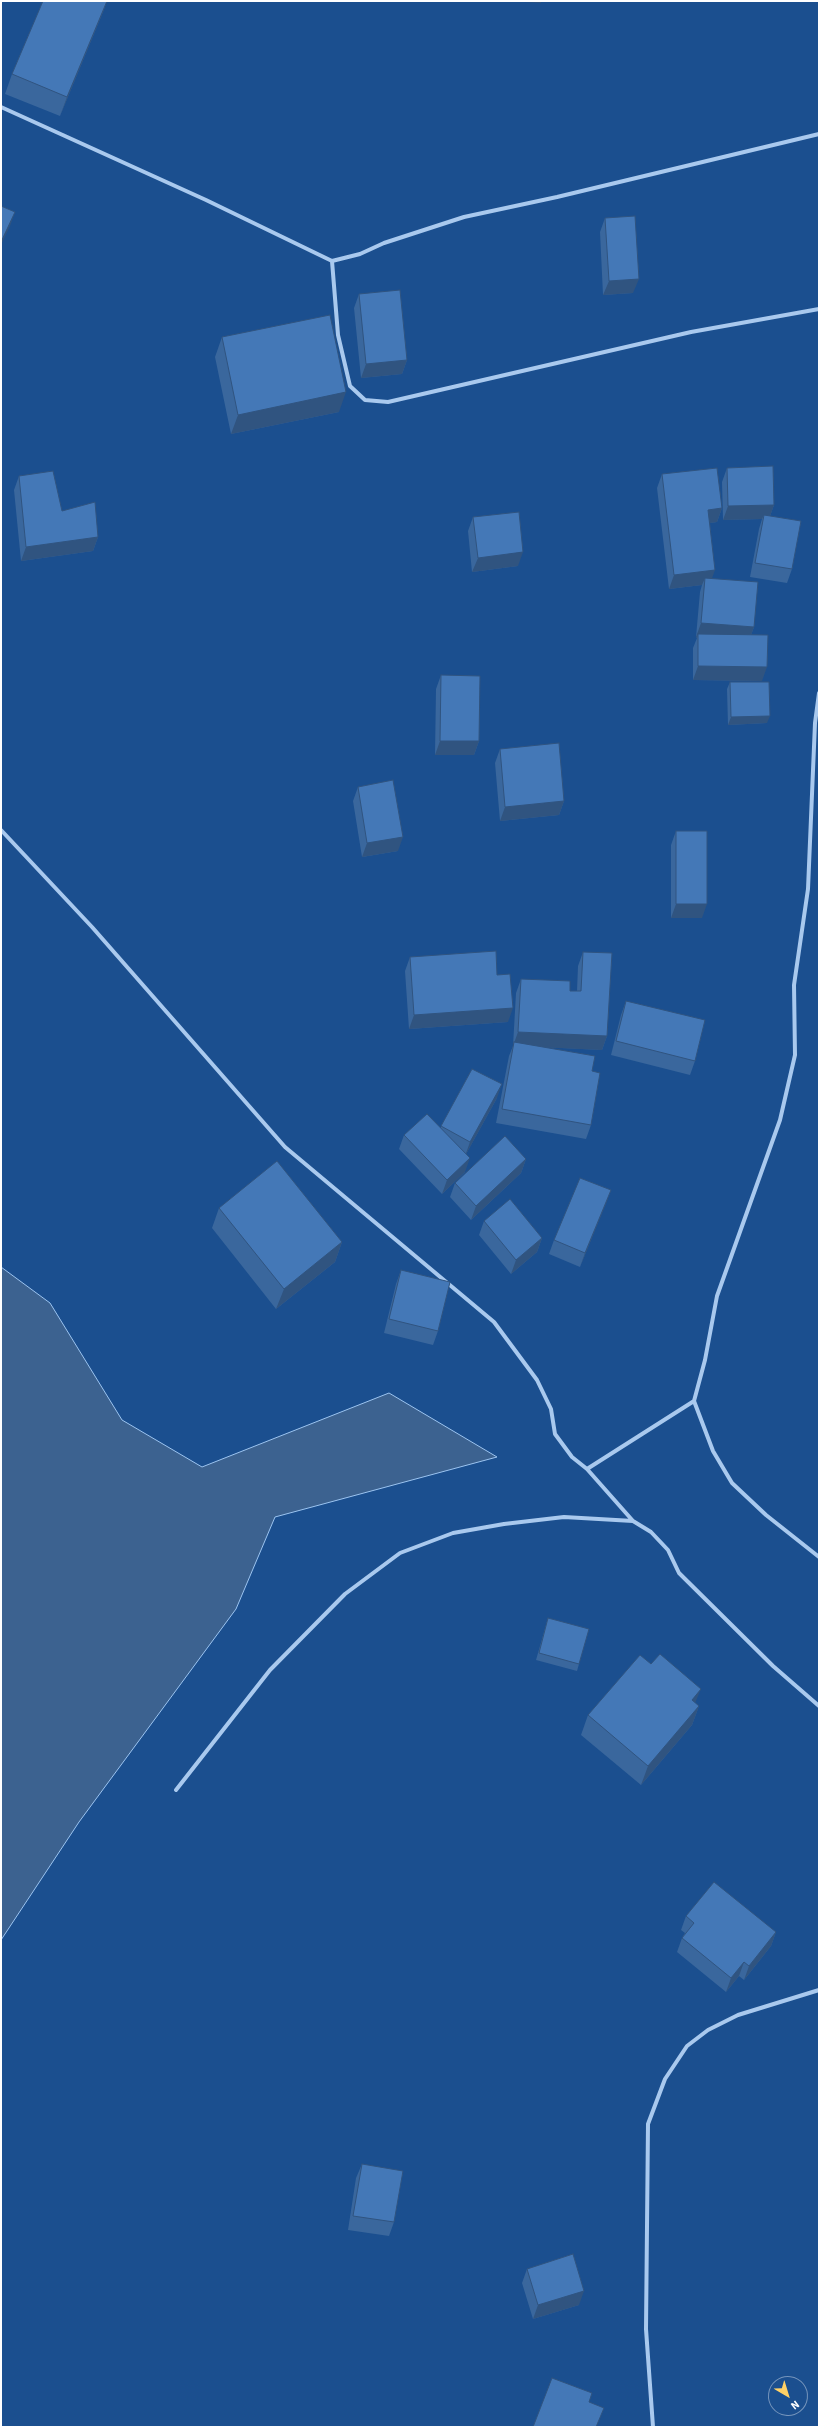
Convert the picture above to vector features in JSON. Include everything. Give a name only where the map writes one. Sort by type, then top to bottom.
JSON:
[{"type":"street","points":[[1,107],[206,200],[332,261],[360,254],[384,243],[464,217],[557,197],[819,134]]},
{"type":"street","points":[[332,261],[338,335],[350,386],[365,400],[388,402],[691,332],[819,309]]},
{"type":"street","points":[[819,693],[815,723],[808,889],[794,985],[795,1056],[780,1120],[717,1296],[705,1360],[694,1401],[713,1451],[732,1483],[766,1515],[819,1557]]},
{"type":"street","points":[[1,830],[92,927],[285,1147],[494,1322],[537,1380],[551,1410],[555,1434],[572,1457],[587,1469],[633,1521],[651,1532],[668,1550],[679,1573],[773,1666],[819,1706]]},
{"type":"street","points":[[587,1469],[694,1401]]},
{"type":"street","points":[[176,1790],[270,1670],[345,1594],[400,1553],[453,1533],[504,1524],[564,1517],[633,1521]]},
{"type":"street","points":[[654,2427],[646,2329],[648,2124],[665,2079],[686,2046],[708,2030],[738,2015],[819,1990]]},
{"type":"water","points":[[1,1267],[50,1303],[122,1420],[202,1467],[389,1393],[497,1457],[275,1517],[236,1609],[79,1822],[1,1940]]},
{"type":"building","points":[[43,1],[107,1],[67,97],[12,74]]},
{"type":"building","points":[[1,206],[15,212],[1,242]]},
{"type":"building","points":[[635,216],[639,279],[609,281],[605,218]]},
{"type":"building","points":[[400,290],[407,360],[366,364],[359,294]]},
{"type":"building","points":[[330,315],[346,392],[238,415],[222,337]]},
{"type":"building","points":[[773,466],[774,505],[728,506],[727,468]]},
{"type":"building","points":[[717,468],[722,508],[708,510],[715,570],[674,575],[662,474]]},
{"type":"building","points":[[53,471],[62,511],[95,502],[98,537],[26,547],[19,476]]},
{"type":"building","points":[[519,512],[523,552],[478,558],[473,517]]},
{"type":"building","points":[[764,515],[801,521],[792,569],[755,563]]},
{"type":"building","points":[[705,578],[758,582],[754,627],[701,623]]},
{"type":"building","points":[[698,634],[768,635],[767,667],[698,666]]},
{"type":"building","points":[[441,675],[480,676],[479,741],[440,741]]},
{"type":"building","points":[[730,682],[769,682],[770,716],[731,717]]},
{"type":"building","points":[[559,743],[564,801],[505,807],[500,749]]},
{"type":"building","points":[[393,780],[403,837],[367,843],[358,787]]},
{"type":"building","points":[[676,831],[707,831],[707,904],[676,904]]},
{"type":"building","points":[[496,951],[497,975],[510,974],[513,1008],[414,1015],[410,957]]},
{"type":"building","points":[[583,952],[612,953],[607,1036],[518,1032],[521,979],[570,981],[570,991],[581,991]]},
{"type":"building","points":[[626,1001],[705,1020],[695,1061],[616,1041]]},
{"type":"building","points":[[514,1042],[595,1056],[592,1071],[600,1073],[591,1125],[502,1109]]},
{"type":"building","points":[[472,1069],[502,1084],[470,1142],[441,1126]]},
{"type":"building","points":[[427,1114],[470,1158],[447,1180],[404,1135]]},
{"type":"building","points":[[505,1136],[526,1159],[476,1206],[455,1183]]},
{"type":"building","points":[[277,1161],[342,1242],[284,1289],[219,1208]]},
{"type":"building","points":[[580,1178],[611,1190],[585,1253],[554,1240]]},
{"type":"building","points":[[510,1199],[542,1238],[516,1260],[484,1221]]},
{"type":"building","points":[[401,1270],[450,1282],[438,1331],[389,1319]]},
{"type":"building","points":[[548,1618],[589,1629],[579,1664],[539,1653]]},
{"type":"building","points":[[660,1654],[701,1689],[692,1700],[699,1706],[648,1766],[588,1715],[640,1655],[651,1664]]},
{"type":"building","points":[[714,1882],[776,1932],[749,1966],[744,1962],[731,1978],[682,1938],[694,1923],[686,1916]]},
{"type":"building","points":[[362,2164],[403,2171],[394,2222],[353,2216]]},
{"type":"building","points":[[573,2254],[584,2291],[538,2305],[527,2269]]},
{"type":"building","points":[[552,2378],[592,2393],[589,2402],[604,2408],[596,2427],[533,2427]]}]
